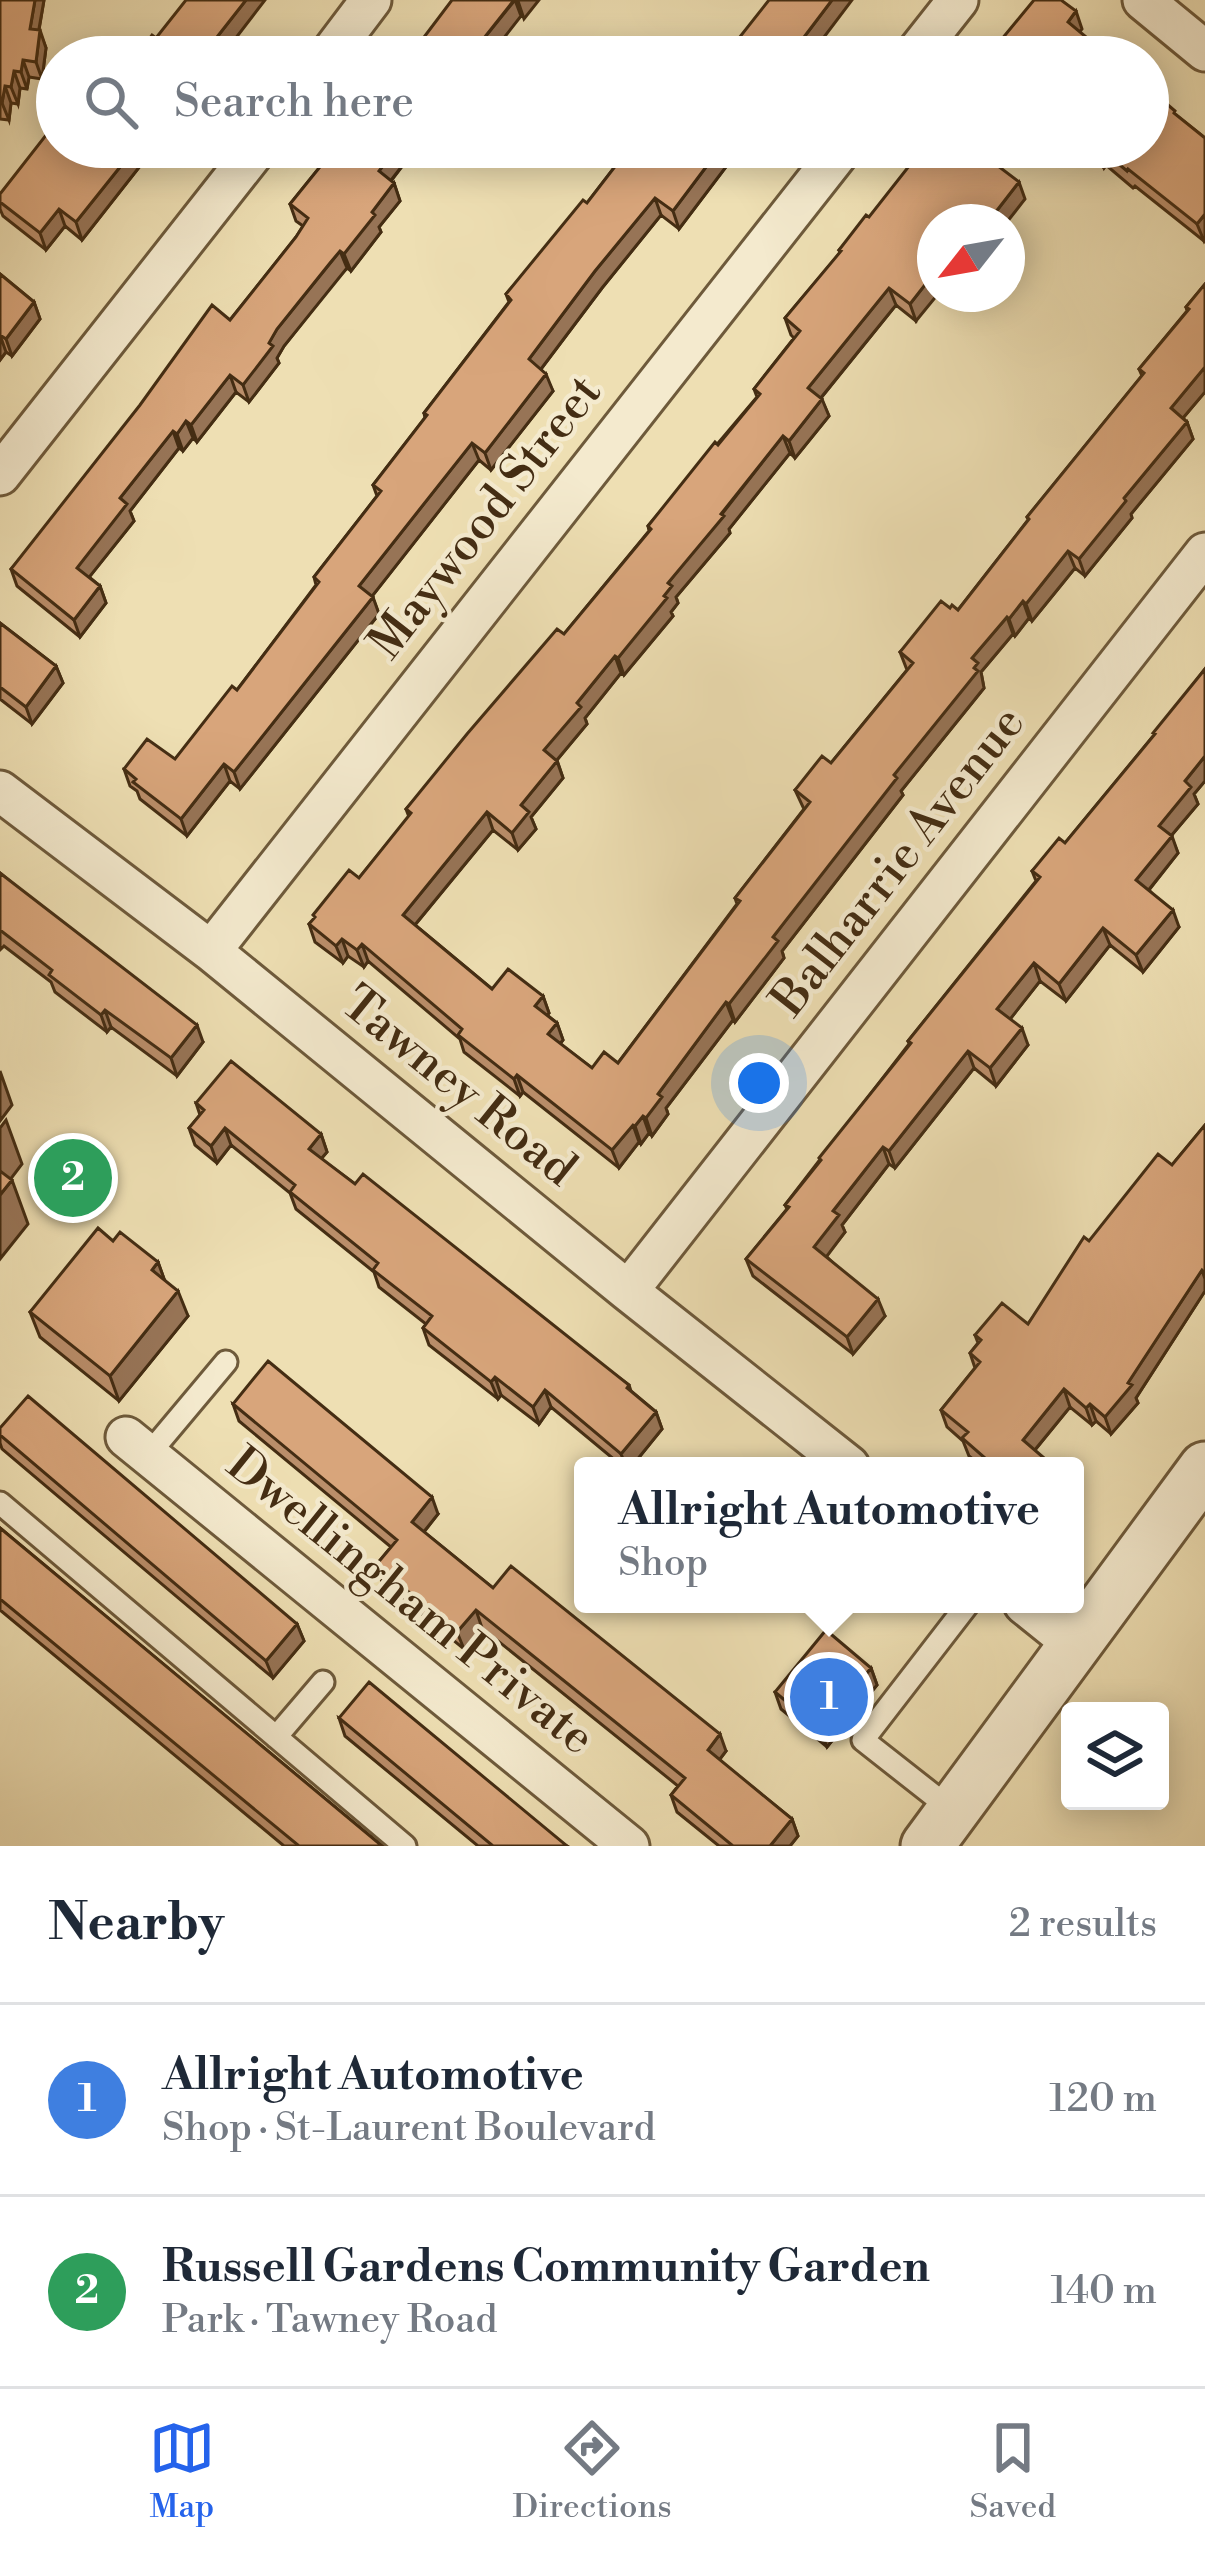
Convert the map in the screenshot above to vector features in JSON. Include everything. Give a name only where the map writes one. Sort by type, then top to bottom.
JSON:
[{"type":"street","points":[[344,36],[371,0]]},
{"type":"street","points":[[930,36],[958,0]]},
{"type":"street","points":[[1143,0],[1205,51]]},
{"type":"street","points":[[0,475],[241,168]]},
{"type":"street","name":"Maywood Street","points":[[211,951],[826,168]]},
{"type":"street","name":"Balharrie Avenue","points":[[628,1291],[1205,553]]},
{"type":"street","name":"Tawney Road","points":[[0,790],[211,951],[838,1457]]},
{"type":"street","name":"Dwellingham Private","points":[[137,1446],[629,1846]]},
{"type":"street","points":[[940,1828],[1205,1468]]},
{"type":"street","points":[[1035,1613],[1075,1645]]},
{"type":"lane","points":[[137,1446],[226,1362]]},
{"type":"lane","points":[[0,1503],[405,1846]]},
{"type":"lane","points":[[940,1828],[863,1740],[961,1613]]},
{"type":"lane","points":[[276,1737],[322,1682]]},
{"type":"green space","points":[[84,1145],[101,1158],[62,1211],[45,1198]]},
{"type":"building","points":[[0,0],[35,0],[30,29],[40,30],[36,62],[23,60],[21,72],[14,71],[11,87],[5,86],[0,103]]},
{"type":"building","points":[[186,0],[246,0],[218,36],[158,36]]},
{"type":"building","points":[[452,0],[514,0],[486,36],[425,36]]},
{"type":"building","points":[[769,0],[832,0],[805,36],[741,36]]},
{"type":"building","points":[[1034,0],[1061,0],[1076,11],[1068,22],[1085,36],[1004,36]]},
{"type":"building","points":[[1169,106],[1205,138],[1205,214],[1197,224],[1123,168],[1169,168]]},
{"type":"building","points":[[36,148],[36,168],[119,168],[76,222],[59,209],[40,233],[0,202],[0,194]]},
{"type":"building","points":[[319,168],[381,168],[379,171],[394,183],[344,254],[340,251],[277,329],[269,343],[273,346],[243,385],[230,375],[191,425],[186,421],[177,434],[173,431],[120,498],[127,504],[77,568],[100,586],[74,620],[11,569],[212,305],[230,320],[296,237],[308,218],[290,204]]},
{"type":"building","points":[[614,168],[705,168],[673,211],[655,198],[595,271],[529,359],[546,374],[485,453],[472,443],[359,586],[373,597],[234,772],[224,764],[181,819],[133,782],[136,779],[124,769],[147,739],[175,759],[232,686],[237,690],[319,582],[314,577],[381,491],[373,485],[511,300],[506,294],[583,200],[587,203]]},
{"type":"building","points":[[908,168],[1001,168],[1019,182],[1002,204],[917,204],[917,295],[910,304],[889,288],[808,388],[822,399],[789,441],[783,436],[721,514],[724,516],[668,583],[672,586],[667,598],[615,656],[577,703],[581,707],[544,750],[557,761],[521,805],[529,812],[512,833],[487,812],[403,915],[492,989],[508,969],[543,996],[535,1006],[557,1023],[548,1034],[592,1068],[604,1052],[618,1063],[810,802],[795,790],[822,756],[831,763],[913,663],[900,652],[941,601],[958,610],[1144,373],[1139,369],[1205,284],[1205,367],[1171,408],[1187,422],[1079,559],[1068,551],[1026,604],[1023,601],[1007,617],[972,658],[978,671],[773,937],[778,941],[726,1002],[658,1094],[662,1097],[646,1118],[633,1125],[612,1150],[458,1035],[462,1029],[362,944],[357,950],[342,939],[336,946],[309,924],[349,870],[359,878],[411,813],[406,809],[467,734],[557,629],[564,634],[715,442],[718,445],[760,394],[754,389],[800,331],[785,318]]},
{"type":"building","points":[[0,274],[34,302],[6,339],[0,335]]},
{"type":"building","points":[[0,623],[56,666],[26,707],[0,687]]},
{"type":"building","points":[[1205,669],[1205,756],[1185,781],[1191,787],[1159,826],[1172,836],[1136,880],[1173,910],[1136,955],[1103,928],[1059,984],[1034,963],[997,1009],[1022,1028],[990,1068],[968,1051],[889,1151],[883,1147],[833,1211],[839,1215],[814,1247],[878,1299],[847,1337],[746,1259],[911,1043],[908,1041],[1040,877],[1032,871],[1059,838],[1065,843]]},
{"type":"building","points":[[0,873],[197,1025],[171,1058],[105,1010],[101,1015],[0,930]]},
{"type":"building","points":[[231,1061],[321,1134],[309,1149],[355,1184],[363,1174],[629,1385],[656,1412],[621,1454],[545,1390],[533,1407],[495,1377],[491,1382],[423,1328],[432,1316],[373,1270],[378,1263],[290,1192],[295,1185],[225,1128],[211,1146],[189,1128],[204,1110],[196,1103]]},
{"type":"building","points":[[1205,1125],[1205,1273],[1202,1270],[1128,1383],[1132,1385],[1105,1417],[1064,1389],[1023,1440],[1043,1457],[984,1457],[962,1438],[968,1432],[941,1410],[980,1362],[970,1353],[981,1340],[975,1335],[1002,1303],[1028,1324],[1084,1237],[1089,1241],[1158,1154],[1172,1165]]},
{"type":"building","points":[[0,1171],[12,1180],[0,1195]]},
{"type":"building","points":[[98,1228],[113,1241],[120,1232],[158,1262],[152,1270],[178,1291],[110,1376],[30,1312]]},
{"type":"building","points":[[268,1361],[432,1497],[412,1522],[493,1588],[511,1566],[720,1734],[708,1750],[792,1819],[770,1846],[733,1846],[671,1795],[685,1778],[476,1610],[457,1632],[376,1565],[397,1540],[233,1404]]},
{"type":"building","points":[[28,1396],[297,1624],[266,1661],[0,1435],[0,1428]]},
{"type":"building","points":[[0,1528],[382,1846],[299,1846],[0,1599]]},
{"type":"building","points":[[826,1630],[871,1668],[820,1730],[775,1692]]},
{"type":"building","points":[[369,1682],[567,1846],[493,1846],[339,1718]]},
{"type":"place","name":"Russell Gardens Community Garden","points":[[73,1178]]},
{"type":"place","name":"Allright Automotive","points":[[829,1697]]}]
